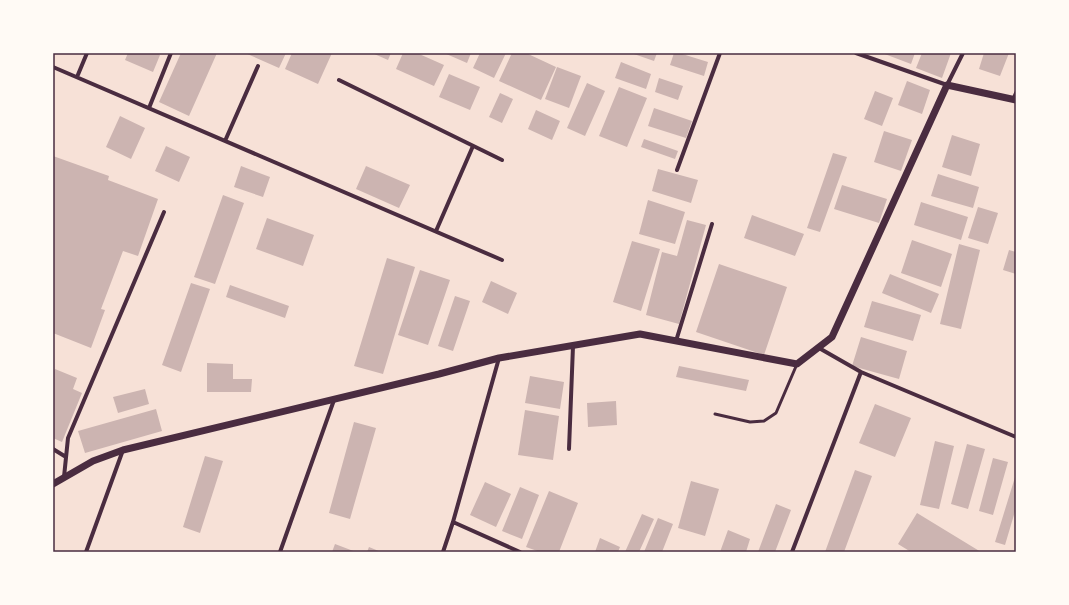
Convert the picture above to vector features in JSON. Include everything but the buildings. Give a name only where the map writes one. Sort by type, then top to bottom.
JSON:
[{"type":"street","points":[[77,77],[87,53]]},
{"type":"street","points":[[149,108],[171,53]]},
{"type":"street","points":[[677,170],[720,53]]},
{"type":"street","points":[[856,53],[947,85],[1015,98]]},
{"type":"street","points":[[53,484],[93,461],[123,450],[499,358],[640,334],[797,364],[832,337],[963,53]]},
{"type":"street","points":[[225,141],[258,66]]},
{"type":"street","points":[[53,67],[502,260]]},
{"type":"street","points":[[339,80],[502,160]]},
{"type":"street","points":[[436,232],[473,146]]},
{"type":"street","points":[[64,477],[68,438],[164,212]]},
{"type":"street","points":[[676,341],[712,224]]},
{"type":"street","points":[[569,449],[573,346]]},
{"type":"street","points":[[819,348],[861,372],[1016,437]]},
{"type":"street","points":[[442,552],[453,522],[499,358]]},
{"type":"street","points":[[792,552],[861,372]]},
{"type":"street","points":[[280,552],[334,399]]},
{"type":"street","points":[[53,449],[66,457]]},
{"type":"street","points":[[86,552],[123,450]]},
{"type":"street","points":[[453,522],[520,552]]},
{"type":"lane","points":[[715,414],[750,422],[764,421],[776,413],[797,364]]}]
